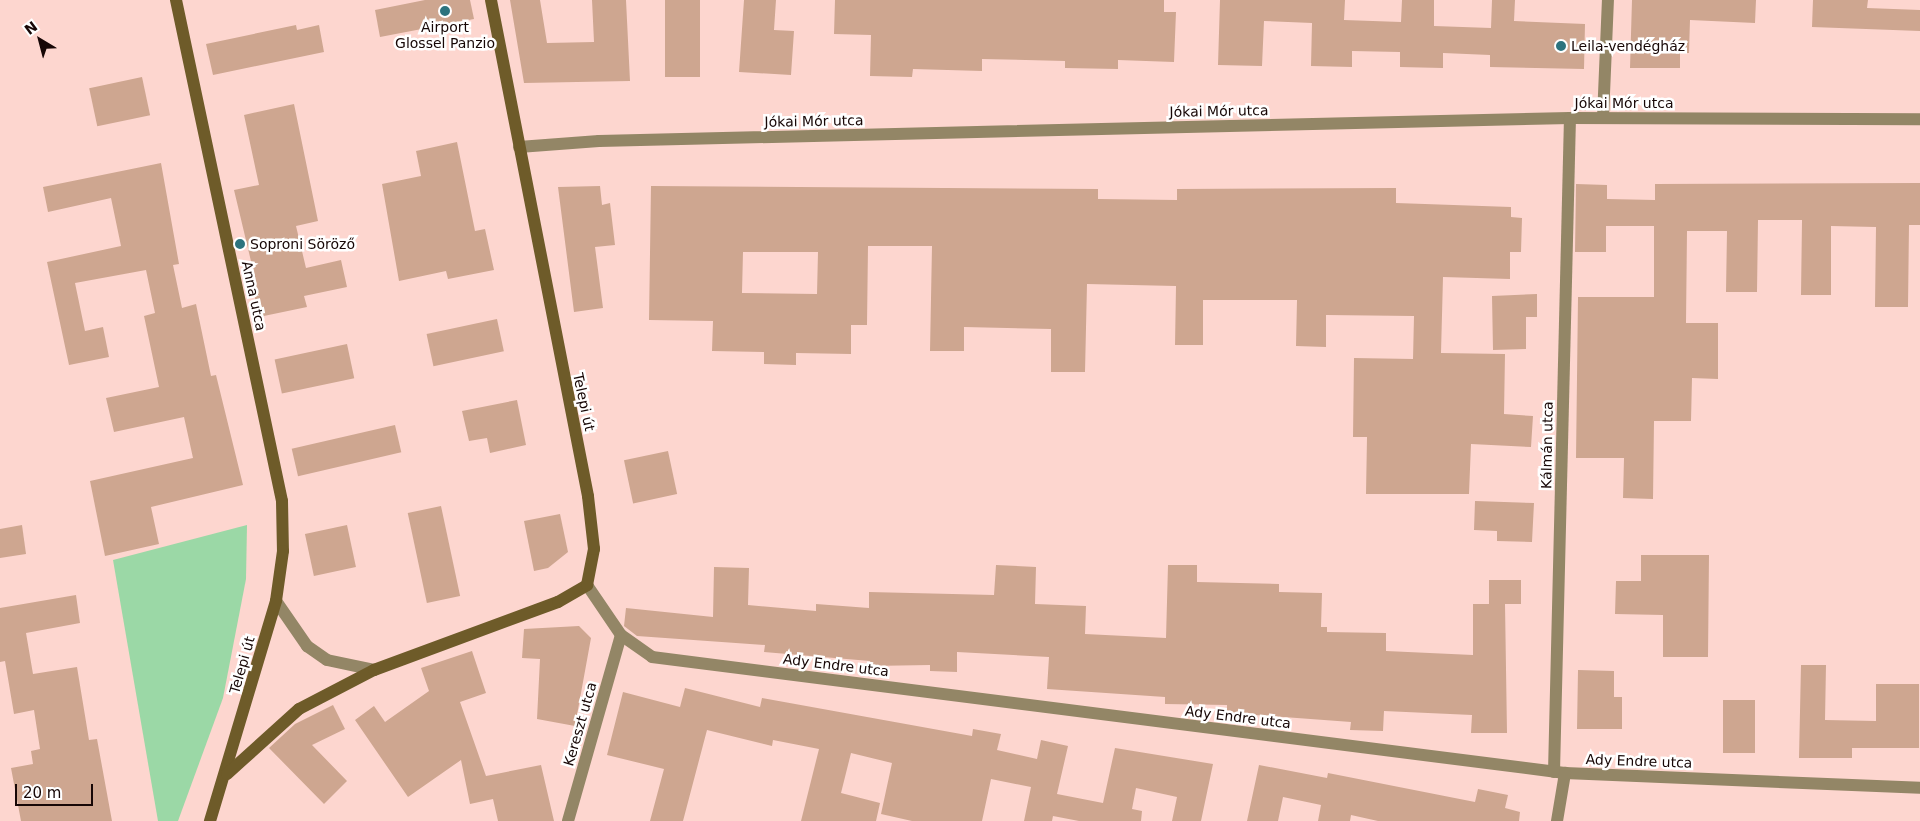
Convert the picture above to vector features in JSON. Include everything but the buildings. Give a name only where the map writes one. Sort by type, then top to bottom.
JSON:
[{"type":"main road","name":"Anna utca","points":[[176,0],[282,501],[283,551],[276,601]]},
{"type":"main road","name":"Telepi út","points":[[227,774],[299,710],[374,670],[558,602],[587,585],[594,549],[588,496],[491,0]]},
{"type":"main road","name":"Telepi út","points":[[210,821],[227,774],[276,601]]},
{"type":"street","points":[[1603,118],[1608,0]]},
{"type":"street","name":"Jókai Mór utca","points":[[519,147],[599,141],[1570,118],[1920,119]]},
{"type":"street","name":"Kálmán utca","points":[[1557,821],[1560,773],[1570,118]]},
{"type":"street","name":"Ady Endre utca","points":[[587,585],[621,635],[652,657],[1560,773],[1920,788]]},
{"type":"street","points":[[276,601],[307,646],[327,660],[374,670]]},
{"type":"street","name":"Kereszt utca","points":[[568,821],[621,635]]},
{"type":"green space","points":[[247,525],[246,579],[223,698],[178,821],[158,821],[113,560]]},
{"type":"place","name":"Airport Glossel Panzio","points":[[445,11]]},
{"type":"place","name":"Leila-vendégház","points":[[1561,46]]},
{"type":"place","name":"Soproni Söröző","points":[[240,244]]}]
